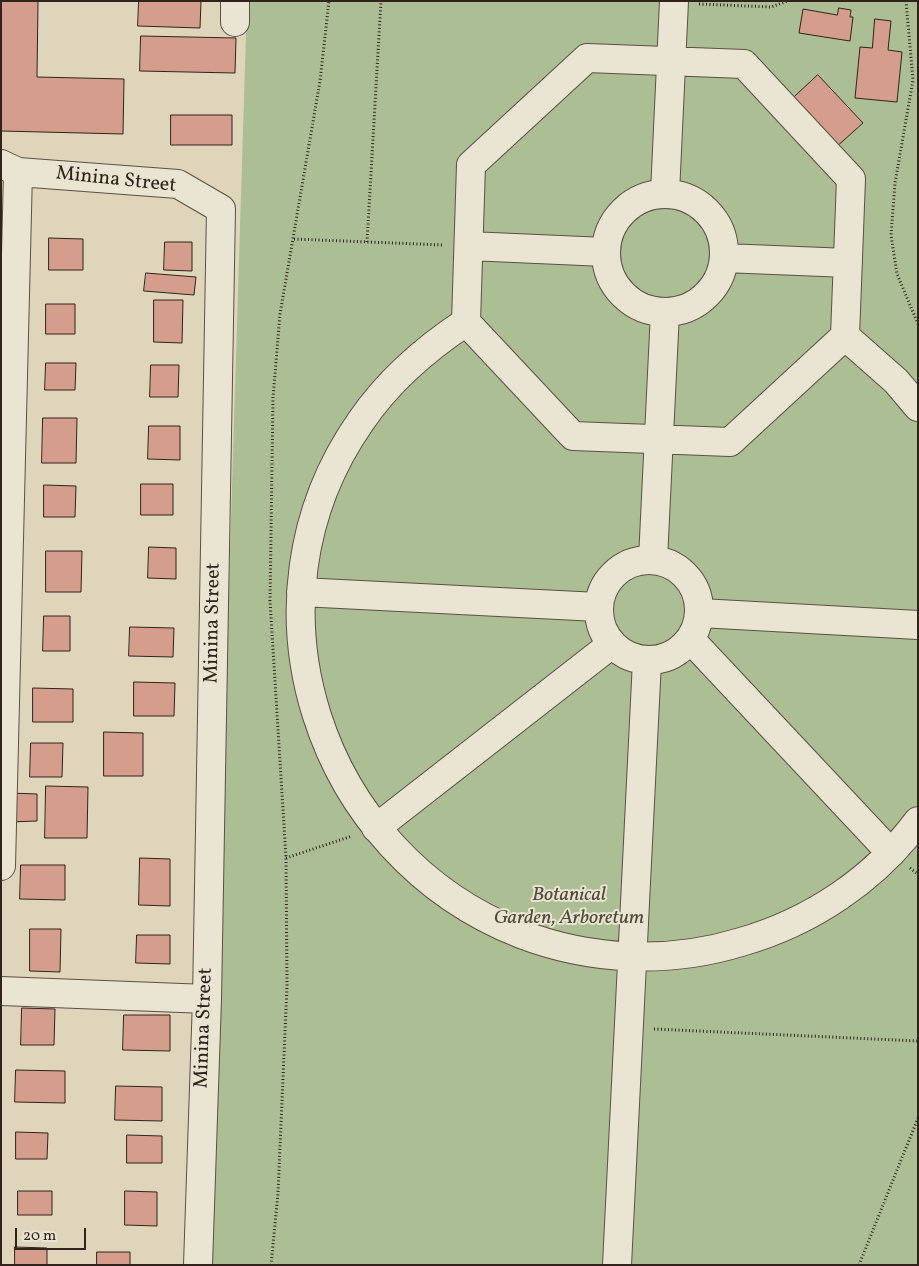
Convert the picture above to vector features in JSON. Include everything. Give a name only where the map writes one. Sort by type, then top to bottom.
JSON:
[{"type":"street","points":[[665,193],[674,2]]},
{"type":"street","points":[[587,58],[671,61],[744,64],[851,179],[845,336],[730,442],[573,436],[466,322],[472,165],[587,58]]},
{"type":"street","points":[[1,866],[10,168]]},
{"type":"street","name":"Minina Street","points":[[10,168],[178,184],[221,209],[207,999],[198,1265]]},
{"type":"street","points":[[665,193],[689,198],[709,213],[721,233],[724,258],[718,279],[705,296],[686,308],[665,312],[642,307],[622,294],[610,275],[605,252],[610,230],[623,210],[642,198],[665,193]]},
{"type":"street","points":[[468,246],[605,252]]},
{"type":"street","points":[[724,258],[848,263]]},
{"type":"street","points":[[652,559],[665,312]]},
{"type":"street","points":[[466,322],[436,342],[408,366],[382,392],[356,429],[326,485],[314,520],[306,555],[301,592],[303,655],[316,717],[341,775],[376,828],[422,875],[448,895],[483,916],[536,939],[567,948],[600,954],[633,956],[696,953],[727,947],[780,928],[816,911],[843,894],[891,853],[918,821]]},
{"type":"street","points":[[845,336],[896,381],[918,407]]},
{"type":"street","points":[[652,559],[668,562],[687,577],[699,597],[700,613],[697,627],[690,640],[679,651],[664,659],[647,661],[628,656],[612,644],[601,627],[598,607],[603,588],[615,572],[633,562],[652,559]]},
{"type":"street","points":[[301,592],[598,607]]},
{"type":"street","points":[[700,613],[918,625]]},
{"type":"street","points":[[690,640],[891,853]]},
{"type":"street","points":[[376,828],[612,644]]},
{"type":"street","points":[[617,1265],[647,661]]},
{"type":"street","points":[[1,991],[207,999]]},
{"type":"path","points":[[367,242],[380,1]]},
{"type":"path","points":[[674,2],[771,8],[788,1]]},
{"type":"path","points":[[906,1],[914,80],[895,183],[891,235],[897,274],[918,324]]},
{"type":"path","points":[[294,239],[468,246]]},
{"type":"path","points":[[286,858],[376,828]]},
{"type":"path","points":[[629,1028],[918,1041]]},
{"type":"path","points":[[859,1265],[918,1118]]},
{"type":"green space","name":"Botanical Garden, Arboretum","points":[[247,1],[918,1],[918,1265],[208,1265]]},
{"type":"building","points":[[1,1],[38,1],[37,77],[124,79],[123,134],[1,131]]},
{"type":"building","points":[[139,1],[201,1],[200,28],[138,26]]},
{"type":"building","points":[[839,8],[851,10],[850,17],[853,17],[850,41],[799,33],[803,9],[837,15]]},
{"type":"building","points":[[875,19],[891,21],[888,50],[902,52],[897,102],[855,98],[860,47],[872,48]]},
{"type":"building","points":[[141,36],[236,38],[235,73],[140,71]]},
{"type":"building","points":[[818,75],[863,123],[834,149],[789,102]]},
{"type":"building","points":[[171,115],[232,115],[232,145],[171,145]]},
{"type":"building","points":[[49,238],[83,239],[83,270],[49,270]]},
{"type":"building","points":[[165,242],[192,242],[192,271],[164,270]]},
{"type":"building","points":[[146,273],[196,277],[194,295],[144,291]]},
{"type":"building","points":[[154,300],[183,300],[182,343],[154,342]]},
{"type":"building","points":[[46,304],[75,304],[75,334],[46,334]]},
{"type":"building","points":[[46,363],[76,363],[75,390],[45,390]]},
{"type":"building","points":[[151,365],[179,365],[178,397],[150,397]]},
{"type":"building","points":[[43,418],[77,418],[76,463],[42,463]]},
{"type":"building","points":[[149,426],[180,426],[180,460],[148,459]]},
{"type":"building","points":[[141,484],[173,484],[173,515],[141,515]]},
{"type":"building","points":[[44,485],[76,486],[75,517],[44,517]]},
{"type":"building","points":[[149,547],[176,548],[176,579],[148,578]]},
{"type":"building","points":[[46,551],[82,551],[81,592],[46,592]]},
{"type":"building","points":[[44,616],[70,616],[70,651],[43,651]]},
{"type":"building","points":[[130,627],[174,628],[173,657],[129,656]]},
{"type":"building","points":[[134,682],[175,683],[174,716],[134,716]]},
{"type":"building","points":[[33,688],[73,689],[73,722],[33,722]]},
{"type":"building","points":[[104,732],[143,733],[143,776],[104,776]]},
{"type":"building","points":[[31,743],[63,743],[62,777],[30,777]]},
{"type":"building","points":[[46,786],[88,787],[87,838],[45,838]]},
{"type":"building","points":[[10,793],[37,794],[37,821],[10,822]]},
{"type":"building","points":[[140,858],[170,859],[170,906],[139,905]]},
{"type":"building","points":[[21,865],[65,865],[65,900],[20,899]]},
{"type":"building","points":[[30,929],[61,929],[60,972],[30,971]]},
{"type":"building","points":[[137,935],[170,935],[170,964],[136,963]]},
{"type":"building","points":[[22,1008],[55,1009],[54,1045],[21,1045]]},
{"type":"building","points":[[124,1015],[170,1015],[170,1051],[123,1050]]},
{"type":"building","points":[[16,1070],[65,1071],[65,1103],[15,1102]]},
{"type":"building","points":[[116,1086],[162,1087],[162,1121],[115,1120]]},
{"type":"building","points":[[16,1132],[48,1133],[47,1159],[16,1159]]},
{"type":"building","points":[[127,1135],[162,1136],[162,1163],[127,1163]]},
{"type":"building","points":[[18,1191],[52,1191],[52,1215],[18,1215]]},
{"type":"building","points":[[125,1191],[157,1192],[157,1226],[125,1225]]},
{"type":"building","points":[[15,1247],[47,1248],[47,1265],[15,1265]]},
{"type":"building","points":[[97,1252],[130,1252],[130,1265],[97,1265]]}]
